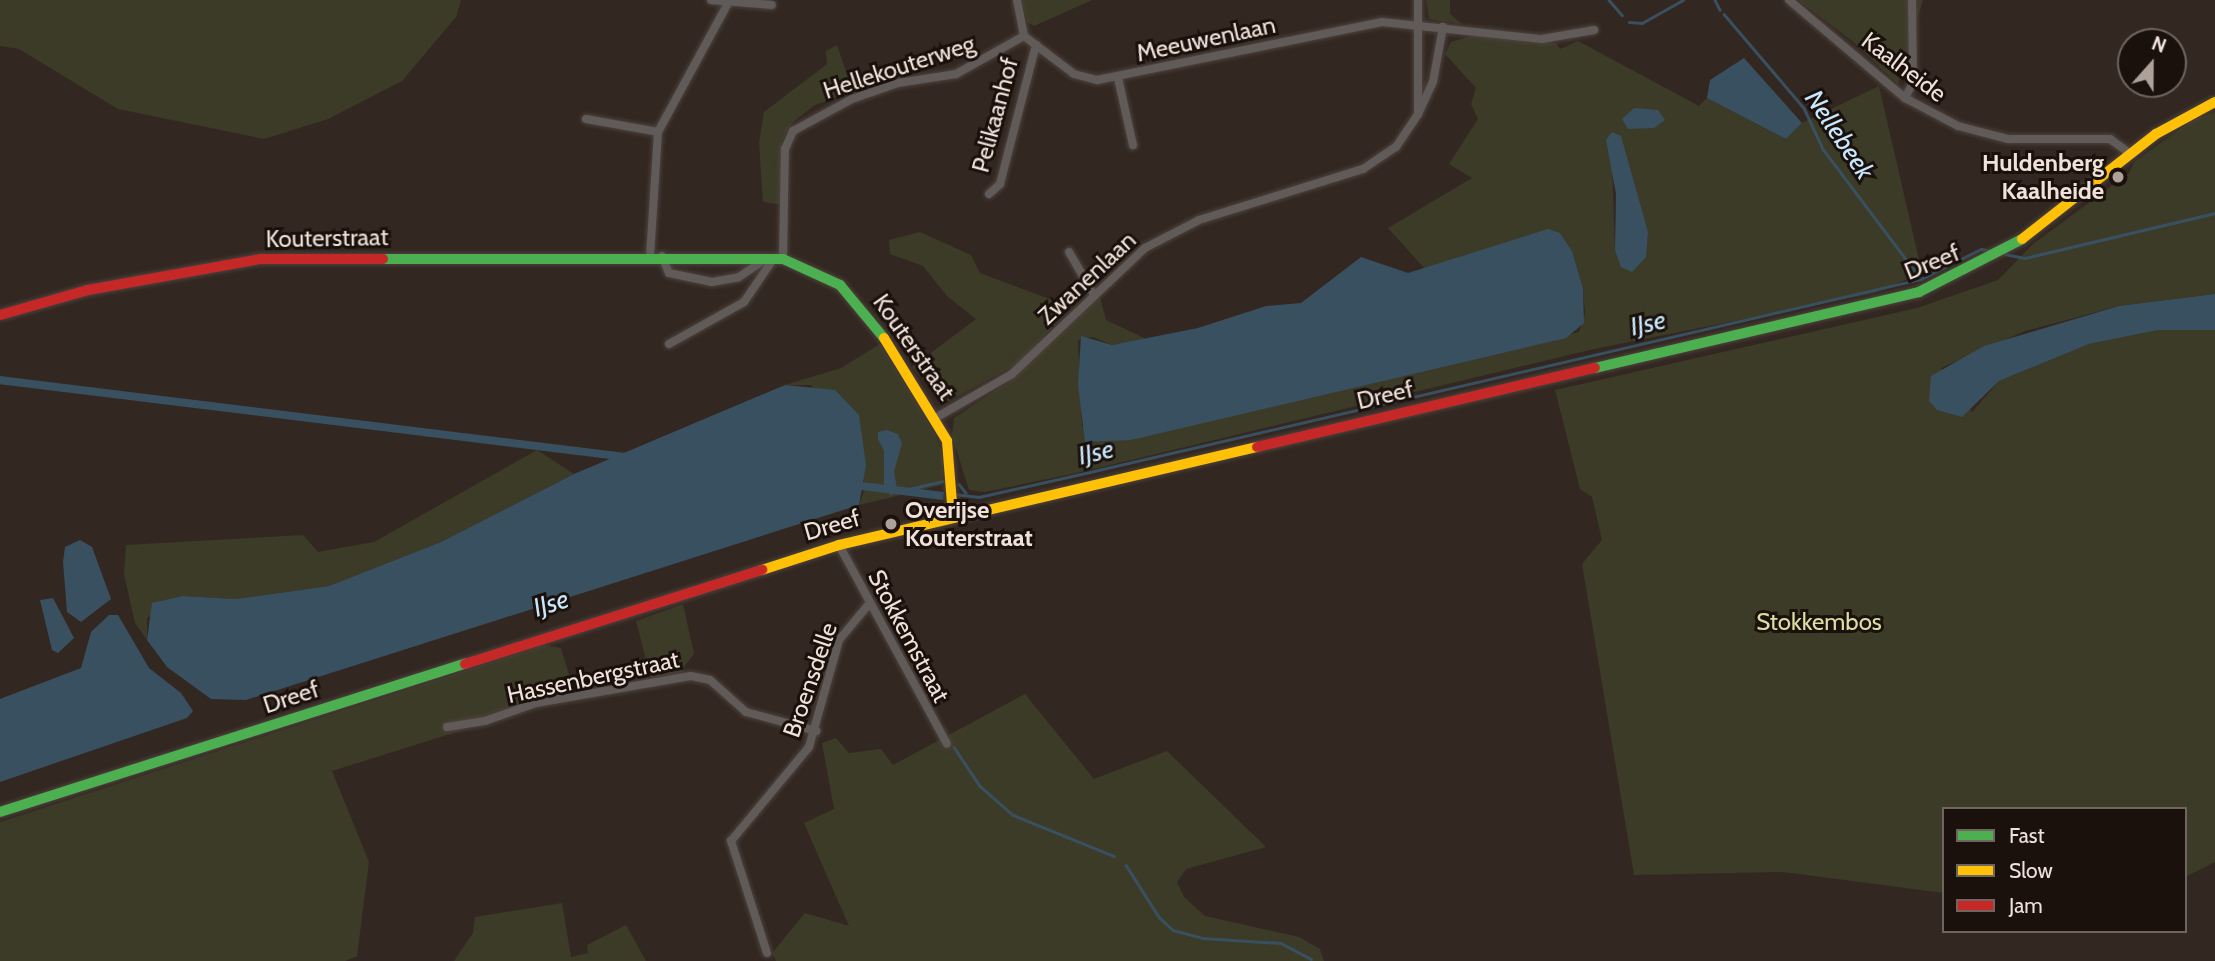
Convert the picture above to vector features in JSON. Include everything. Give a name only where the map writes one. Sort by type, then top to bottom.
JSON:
[{"type":"main road","name":"Dreef","points":[[0,812],[839,545],[953,516],[1872,305],[1944,283],[2013,246],[2131,154],[2215,102]]},
{"type":"main road","name":"Kouterstraat","points":[[0,315],[88,290],[261,259],[650,256],[775,258],[830,278],[857,301],[937,417],[947,441],[953,516]]},
{"type":"street","points":[[711,0],[772,5]]},
{"type":"street","points":[[1017,0],[1024,36]]},
{"type":"street","points":[[1418,0],[1418,114]]},
{"type":"street","name":"Kaalheide","points":[[1789,0],[1905,98],[1984,134],[2046,141],[2110,139],[2131,154]]},
{"type":"street","points":[[1905,98],[1913,82],[1912,0]]},
{"type":"street","points":[[650,256],[658,132],[729,1]]},
{"type":"street","name":"Meeuwenlaan","points":[[1024,36],[1074,74],[1118,78],[1355,26],[1416,24],[1542,38],[1594,30]]},
{"type":"street","name":"Zwanenlaan","points":[[937,417],[1012,374],[1093,293],[1145,248],[1199,220],[1363,169],[1396,146],[1418,114],[1433,82],[1443,27]]},
{"type":"street","name":"Hellekouterweg","points":[[775,258],[785,149],[793,131],[852,99],[898,83],[956,74],[1024,36]]},
{"type":"street","name":"Pelikaanhof","points":[[989,194],[1000,184],[1036,46]]},
{"type":"street","name":"Meeuwenlaan","points":[[1118,78],[1133,145]]},
{"type":"street","points":[[586,119],[658,132]]},
{"type":"street","points":[[1069,251],[1093,293]]},
{"type":"street","points":[[662,256],[669,273],[712,282],[739,277],[775,258]]},
{"type":"street","points":[[669,344],[744,302],[775,258]]},
{"type":"street","name":"Stokkemstraat","points":[[839,545],[947,744]]},
{"type":"street","name":"Broensdelle","points":[[766,953],[731,841],[809,747],[816,730],[839,640],[869,604]]},
{"type":"street","name":"Hassenbergstraat","points":[[447,727],[485,721],[536,703],[691,676],[710,680],[746,712],[816,730]]},
{"type":"green space","points":[[0,0],[461,0],[456,17],[402,81],[328,119],[264,139],[118,109],[19,49],[0,46]]},
{"type":"green space","points":[[1022,0],[1092,0],[1034,26],[1027,22]]},
{"type":"green space","points":[[1426,0],[1450,0],[1450,14],[1462,24],[1429,19]]},
{"type":"green space","points":[[1798,0],[1923,0],[1898,84],[1852,41]]},
{"type":"green space","points":[[1475,35],[1556,43],[1560,49],[1578,41],[1699,106],[1707,98],[1786,139],[1802,123],[1879,86],[1922,273],[1875,293],[1594,349],[1077,473],[985,492],[969,490],[952,436],[954,418],[1013,379],[1100,297],[1106,320],[1146,339],[1112,345],[1093,337],[1078,340],[1082,426],[1159,432],[1579,332],[1585,314],[1583,288],[1572,251],[1560,233],[1425,269],[1388,228],[1472,178],[1449,164],[1478,119],[1471,104],[1476,88],[1445,54],[1451,42]],"holes":[[[1622,149],[1648,239],[1615,250],[1612,162]]]},
{"type":"green space","points":[[837,45],[853,92],[815,105],[793,122],[781,143],[782,205],[763,202],[759,143],[764,112],[827,64],[826,51]]},
{"type":"green space","name":"Stokkembos","points":[[2215,112],[2215,294],[2119,306],[2025,331],[1941,368],[1972,412],[1999,381],[2089,344],[2158,330],[2215,330],[2215,862],[2187,876],[2187,807],[1942,807],[1942,893],[1783,872],[1634,875],[1582,564],[1602,540],[1592,497],[1580,489],[1555,390],[1917,308],[1998,280],[2033,244],[2129,173],[2135,161],[2193,120]]},
{"type":"green space","points":[[920,232],[971,255],[980,273],[1071,307],[1019,363],[945,403],[912,367],[976,319],[947,296],[923,266],[890,254],[889,240]]},
{"type":"green space","points":[[880,344],[935,434],[944,459],[942,485],[859,505],[866,485],[811,385],[785,385],[841,368]]},
{"type":"green space","points":[[537,450],[574,474],[441,542],[329,586],[236,599],[183,596],[147,618],[147,640],[135,623],[124,574],[126,545],[303,535],[318,552],[374,542]]},
{"type":"green space","points":[[683,604],[694,654],[682,669],[686,674],[652,683],[636,621]]},
{"type":"green space","points":[[545,645],[561,648],[575,695],[332,771],[369,862],[357,956],[345,961],[0,961],[0,822]]},
{"type":"green space","points":[[1025,694],[1094,779],[1167,751],[1266,847],[1186,869],[1177,882],[1184,897],[1205,916],[1299,937],[1320,949],[1324,961],[776,961],[772,953],[805,913],[849,926],[804,823],[834,809],[822,743],[836,738],[849,753],[881,749],[893,765]]},
{"type":"green space","points":[[562,903],[571,957],[588,953],[587,945],[626,925],[646,961],[454,961],[473,933],[475,917]]},
{"type":"water","points":[[1744,58],[1802,123],[1786,139],[1707,98],[1710,80]]},
{"type":"water","points":[[1634,108],[1658,110],[1665,120],[1654,128],[1628,129],[1622,119]]},
{"type":"water","points":[[1612,132],[1621,136],[1648,232],[1646,257],[1632,272],[1621,267],[1615,250],[1616,194],[1606,140]]},
{"type":"water","points":[[1548,229],[1560,233],[1572,251],[1583,288],[1584,323],[1566,338],[1131,440],[1085,442],[1078,384],[1081,336],[1112,345],[1198,328],[1266,306],[1301,303],[1361,257],[1408,273]]},
{"type":"water","points":[[2215,294],[2215,330],[2158,330],[2089,344],[1999,381],[1962,417],[1937,410],[1929,401],[1931,376],[1984,346],[2119,306]]},
{"type":"water","points":[[0,376],[944,492],[943,500],[0,384]]},
{"type":"water","points":[[785,385],[835,390],[859,415],[866,465],[859,505],[246,700],[211,699],[167,667],[147,640],[152,603],[183,596],[236,599],[329,586],[441,542],[574,474]]},
{"type":"water","points":[[887,430],[898,434],[902,444],[894,471],[897,489],[891,496],[884,487],[884,451],[878,439],[878,432]]},
{"type":"water","points":[[80,540],[92,547],[111,599],[81,622],[67,612],[63,562],[65,547]]},
{"type":"water","points":[[53,598],[74,638],[58,653],[52,650],[40,600]]},
{"type":"water","points":[[109,615],[118,615],[149,668],[181,693],[193,711],[187,718],[0,782],[0,699],[81,668],[91,632]]},
{"type":"waterway","name":"Nellebeek","points":[[1609,0],[1622,15]]},
{"type":"waterway","name":"Nellebeek","points":[[1629,22],[1642,23],[1683,0]]},
{"type":"waterway","name":"Nellebeek","points":[[1715,0],[1720,10]]},
{"type":"waterway","name":"Nellebeek","points":[[1724,14],[1804,108],[1823,149],[1921,279]]},
{"type":"waterway","name":"IJse","points":[[2005,254],[2025,258],[2215,213]]},
{"type":"waterway","name":"IJse","points":[[954,494],[979,497],[1921,279],[1981,249],[1992,251]]},
{"type":"waterway","points":[[896,492],[943,481]]},
{"type":"waterway","name":"IJse","points":[[959,484],[966,493]]},
{"type":"waterway","points":[[954,747],[980,786],[1013,815],[1114,856]]},
{"type":"waterway","points":[[1126,865],[1159,917],[1173,930],[1202,938],[1281,943],[1311,959]]},
{"type":"traffic: fast","points":[[1595,368],[1919,292],[2022,239]]},
{"type":"traffic: fast","points":[[383,259],[783,259],[840,285],[884,338]]},
{"type":"traffic: fast","points":[[0,812],[465,664]]},
{"type":"traffic: slow","points":[[2022,239],[2156,134],[2215,102]]},
{"type":"traffic: slow","points":[[884,338],[947,441],[953,516]]},
{"type":"traffic: slow","points":[[762,570],[839,545],[1257,447]]},
{"type":"traffic: jam","points":[[0,315],[88,290],[261,259],[383,259]]},
{"type":"traffic: jam","points":[[1257,447],[1595,368]]},
{"type":"traffic: jam","points":[[465,664],[762,570]]},
{"type":"place","name":"Huldenberg Kaalheide","points":[[2118,177]]},
{"type":"place","name":"Overijse Kouterstraat","points":[[891,524]]}]
